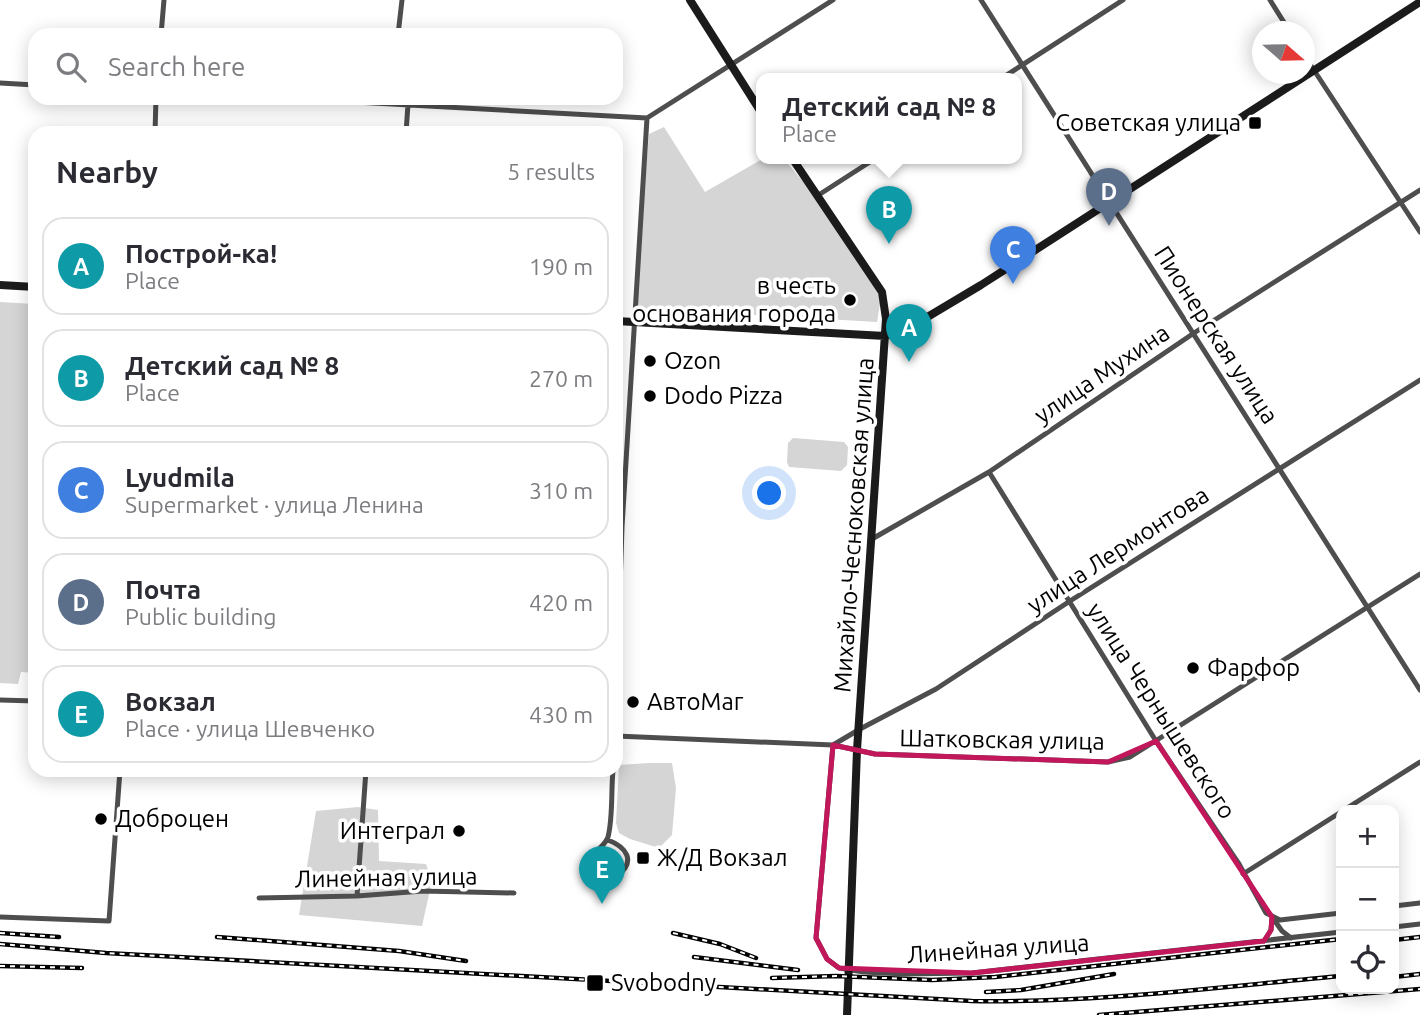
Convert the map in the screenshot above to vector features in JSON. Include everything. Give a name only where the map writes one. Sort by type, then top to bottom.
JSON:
[{"type":"main road","points":[[690,0],[756,104]]},
{"type":"main road","points":[[1315,69],[1420,2]]},
{"type":"main road","points":[[623,321],[885,337],[914,325],[981,285],[1293,84]]},
{"type":"main road","name":"Михайло-Чесноковская улица","points":[[796,164],[882,292],[886,319],[857,750],[847,1015]]},
{"type":"main road","points":[[0,285],[28,287]]},
{"type":"street","points":[[162,28],[164,0]]},
{"type":"street","points":[[399,28],[402,0]]},
{"type":"street","points":[[425,105],[647,118],[833,0]]},
{"type":"street","name":"Пионерская улица","points":[[981,0],[1420,690]]},
{"type":"street","points":[[1010,73],[1123,0]]},
{"type":"street","points":[[1270,0],[1283,21]]},
{"type":"street","points":[[1315,72],[1420,232]]},
{"type":"street","points":[[0,83],[28,85]]},
{"type":"street","points":[[155,126],[156,105]]},
{"type":"street","points":[[406,126],[408,105]]},
{"type":"street","points":[[623,472],[647,118]]},
{"type":"street","points":[[817,197],[867,164]]},
{"type":"street","name":"улица Мухина","points":[[872,540],[989,472],[1194,333],[1420,190]]},
{"type":"street","name":"улица Лермонтова","points":[[833,746],[936,689],[1420,380]]},
{"type":"street","name":"улица Чернышевского","points":[[989,472],[1156,741],[1239,864],[1266,913],[1291,938]]},
{"type":"street","name":"Шатковская улица","points":[[623,736],[833,746],[875,754],[1108,762],[1130,757],[1420,574]]},
{"type":"street","points":[[0,700],[28,701]]},
{"type":"street","name":"Линейная улица","points":[[833,746],[816,938],[827,959],[839,968],[878,973],[972,973],[1265,941]]},
{"type":"street","points":[[1352,805],[1420,762]]},
{"type":"street","points":[[0,917],[109,921],[119,777]]},
{"type":"street","points":[[357,896],[366,777]]},
{"type":"street","points":[[608,840],[622,847],[627,853],[627,862],[617,876],[601,874],[595,870],[593,864],[595,854],[608,840],[612,777]]},
{"type":"street","points":[[1243,874],[1336,815]]},
{"type":"street","name":"Линейная улица","points":[[259,898],[357,896],[423,891],[514,893]]},
{"type":"street","points":[[1399,905],[1420,903]]},
{"type":"street","points":[[1265,941],[1271,930],[1272,917],[1289,920],[1336,914]]},
{"type":"street","points":[[1399,926],[1420,924]]},
{"type":"street","points":[[1265,941],[1336,933]]},
{"type":"highlighted area","points":[[1156,741],[1272,917],[1271,930],[1264,941],[972,973],[839,968],[827,959],[816,938],[833,745],[875,754],[1108,762]]},
{"type":"shaded area","points":[[664,127],[705,192],[756,163],[788,164],[824,206],[882,292],[877,322],[634,308],[649,134]]},
{"type":"shaded area","points":[[0,302],[28,304],[28,672],[21,672],[18,684],[0,683]]},
{"type":"shaded area","points":[[793,438],[844,442],[848,447],[847,465],[841,471],[789,467],[788,443]]},
{"type":"shaded area","points":[[672,763],[676,788],[672,835],[659,848],[619,833],[616,823],[618,777],[623,777],[623,765]]},
{"type":"shaded area","points":[[358,807],[378,810],[379,861],[426,864],[432,881],[422,926],[299,915],[316,811]]},
{"type":"railway","points":[[0,933],[59,937]]},
{"type":"railway","points":[[673,933],[720,944],[756,958]]},
{"type":"railway","points":[[217,937],[399,951],[466,961]]},
{"type":"railway","points":[[1399,939],[1420,937]]},
{"type":"railway","points":[[772,978],[836,976],[932,980],[995,977],[1336,940]]},
{"type":"railway","points":[[0,944],[106,953],[972,1001],[1110,997],[1336,976]]},
{"type":"railway","points":[[694,957],[798,970]]},
{"type":"railway","points":[[0,966],[82,968]]},
{"type":"railway","points":[[986,992],[1021,990],[1114,974]]},
{"type":"railway","points":[[1399,976],[1420,974]]},
{"type":"railway","points":[[1099,1015],[1420,989]]},
{"type":"place","name":"Советская улица","points":[[1255,123]]},
{"type":"place","name":"Почта","points":[[1109,226]]},
{"type":"place","name":"Детский сад № 8","points":[[889,244]]},
{"type":"place","name":"Lyudmila","points":[[1013,284]]},
{"type":"place","name":"в честь основания города","points":[[850,300]]},
{"type":"place","name":"Ozon","points":[[650,361]]},
{"type":"place","name":"Построй-ка!","points":[[909,362]]},
{"type":"place","name":"Dodo Pizza","points":[[650,396]]},
{"type":"place","name":"Фарфор","points":[[1193,668]]},
{"type":"place","name":"АвтоМаг","points":[[633,702]]},
{"type":"place","name":"Доброцен","points":[[101,819]]},
{"type":"place","name":"Интеграл","points":[[459,831]]},
{"type":"place","name":"Ж/Д Вокзал","points":[[643,858]]},
{"type":"place","name":"Вокзал","points":[[602,904]]},
{"type":"place","name":"Svobodny","points":[[595,983]]}]
